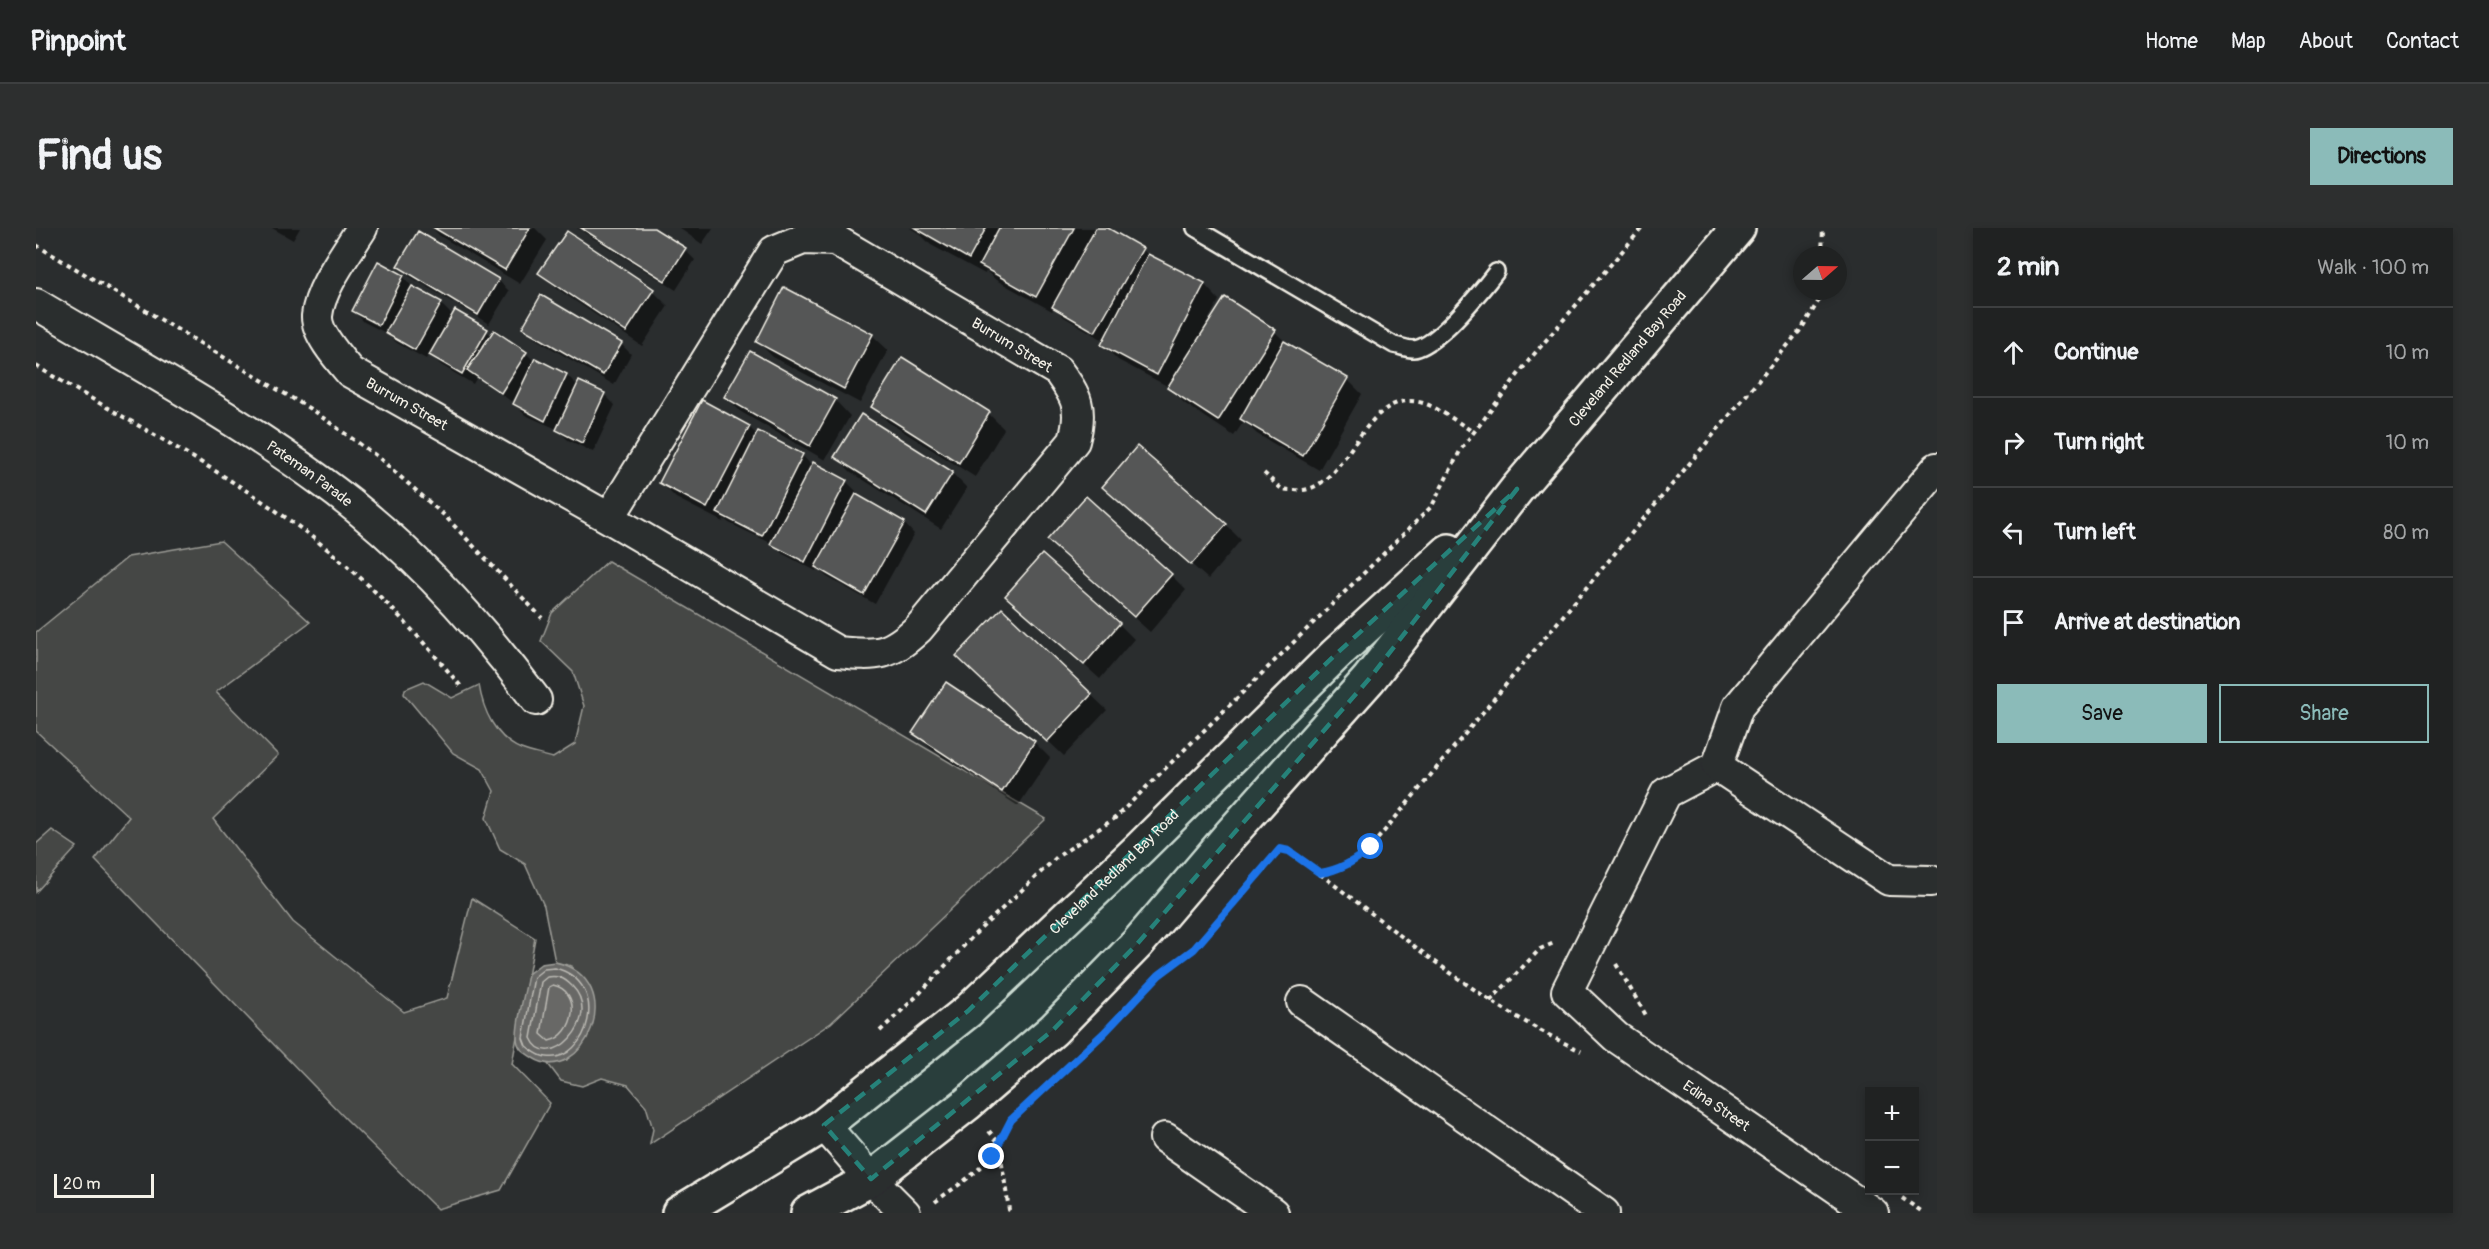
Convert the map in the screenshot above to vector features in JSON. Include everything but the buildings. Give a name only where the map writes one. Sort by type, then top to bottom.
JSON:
[{"type":"highway","name":"Cleveland Redland Bay Road","points":[[808,1213],[870,1179],[967,1104],[1053,1030],[1137,945],[1230,835],[1369,679],[1517,489],[1738,228]]},
{"type":"highway","name":"Cleveland Redland Bay Road","points":[[679,1213],[824,1125],[968,1011],[1140,848],[1335,655],[1517,489]]},
{"type":"street","name":"Burrum Street","points":[[362,228],[325,292],[317,317],[330,350],[350,372],[609,518],[838,652],[871,656],[899,646],[919,628],[1074,441],[1079,422],[1074,393],[1058,371],[835,240],[803,239],[774,251],[609,518]]},
{"type":"street","name":"Pateman Parade","points":[[36,304],[208,405],[322,481],[406,551],[464,610],[536,700]]},
{"type":"street","points":[[1935,882],[1889,880],[1717,766],[1738,707],[1937,468]]},
{"type":"street","name":"Edina Street","points":[[1717,766],[1666,793],[1567,991],[1616,1037],[1873,1213]]},
{"type":"street","points":[[1302,1002],[1592,1210]]},
{"type":"street","points":[[824,1125],[870,1179],[917,1210]]},
{"type":"street","points":[[1165,1138],[1273,1213]]},
{"type":"lane","points":[[1195,228],[1394,345],[1414,349],[1434,339],[1470,304],[1496,272]]},
{"type":"path","points":[[880,1031],[918,995],[975,934],[1057,857],[1115,818],[1432,506],[1461,449],[1530,359],[1642,228]]},
{"type":"path","points":[[1822,246],[1823,228]]},
{"type":"path","points":[[36,245],[312,410],[378,457],[445,516],[542,618]]},
{"type":"path","points":[[1320,873],[1335,871],[1361,857],[1371,847],[1802,328],[1819,300]]},
{"type":"path","points":[[36,366],[217,473],[289,520],[353,571],[428,648],[463,689]]},
{"type":"path","points":[[1264,474],[1282,489],[1306,491],[1325,481],[1370,423],[1387,408],[1405,402],[1424,403],[1475,433]]},
{"type":"path","points":[[917,1210],[983,1166],[992,1157],[1011,1120],[1104,1033],[1159,975],[1194,949],[1280,849],[1289,851],[1320,873],[1490,1001],[1543,1034],[1590,1055]]},
{"type":"path","points":[[989,1131],[999,1143],[1008,1210],[1013,1213]]},
{"type":"path","points":[[1899,1196],[1924,1213]]},
{"type":"highlighted area","points":[[1517,489],[1369,679],[1137,944],[1053,1030],[871,1179],[824,1125],[968,1011],[1335,655]]},
{"type":"shaded area","points":[[221,541],[310,622],[216,692],[278,755],[213,819],[293,922],[404,1012],[447,998],[472,898],[535,938],[512,1064],[550,1103],[501,1190],[437,1209],[346,1119],[95,860],[129,817],[36,731],[36,632],[128,557]]},
{"type":"shaded area","points":[[608,561],[1046,819],[831,1023],[650,1144],[653,1129],[646,1106],[628,1085],[602,1078],[582,1086],[561,1081],[548,1064],[567,1060],[572,966],[555,962],[544,906],[525,864],[500,849],[486,818],[494,791],[482,769],[453,753],[404,694],[405,689],[424,681],[452,698],[479,685],[487,713],[497,731],[512,744],[553,758],[575,744],[584,706],[573,672],[541,641],[552,613]]},
{"type":"shaded area","points":[[52,830],[77,847],[36,892],[36,844]]},
{"type":"water","points":[[555,962],[578,973],[591,989],[595,1009],[591,1029],[582,1046],[568,1059],[551,1064],[533,1058],[524,1052],[518,1044],[517,1029],[528,974],[541,964]]},
{"type":"route","points":[[992,1157],[1011,1120],[1104,1033],[1159,975],[1194,949],[1280,849],[1289,851],[1320,873],[1335,871],[1361,857],[1371,847]]}]
